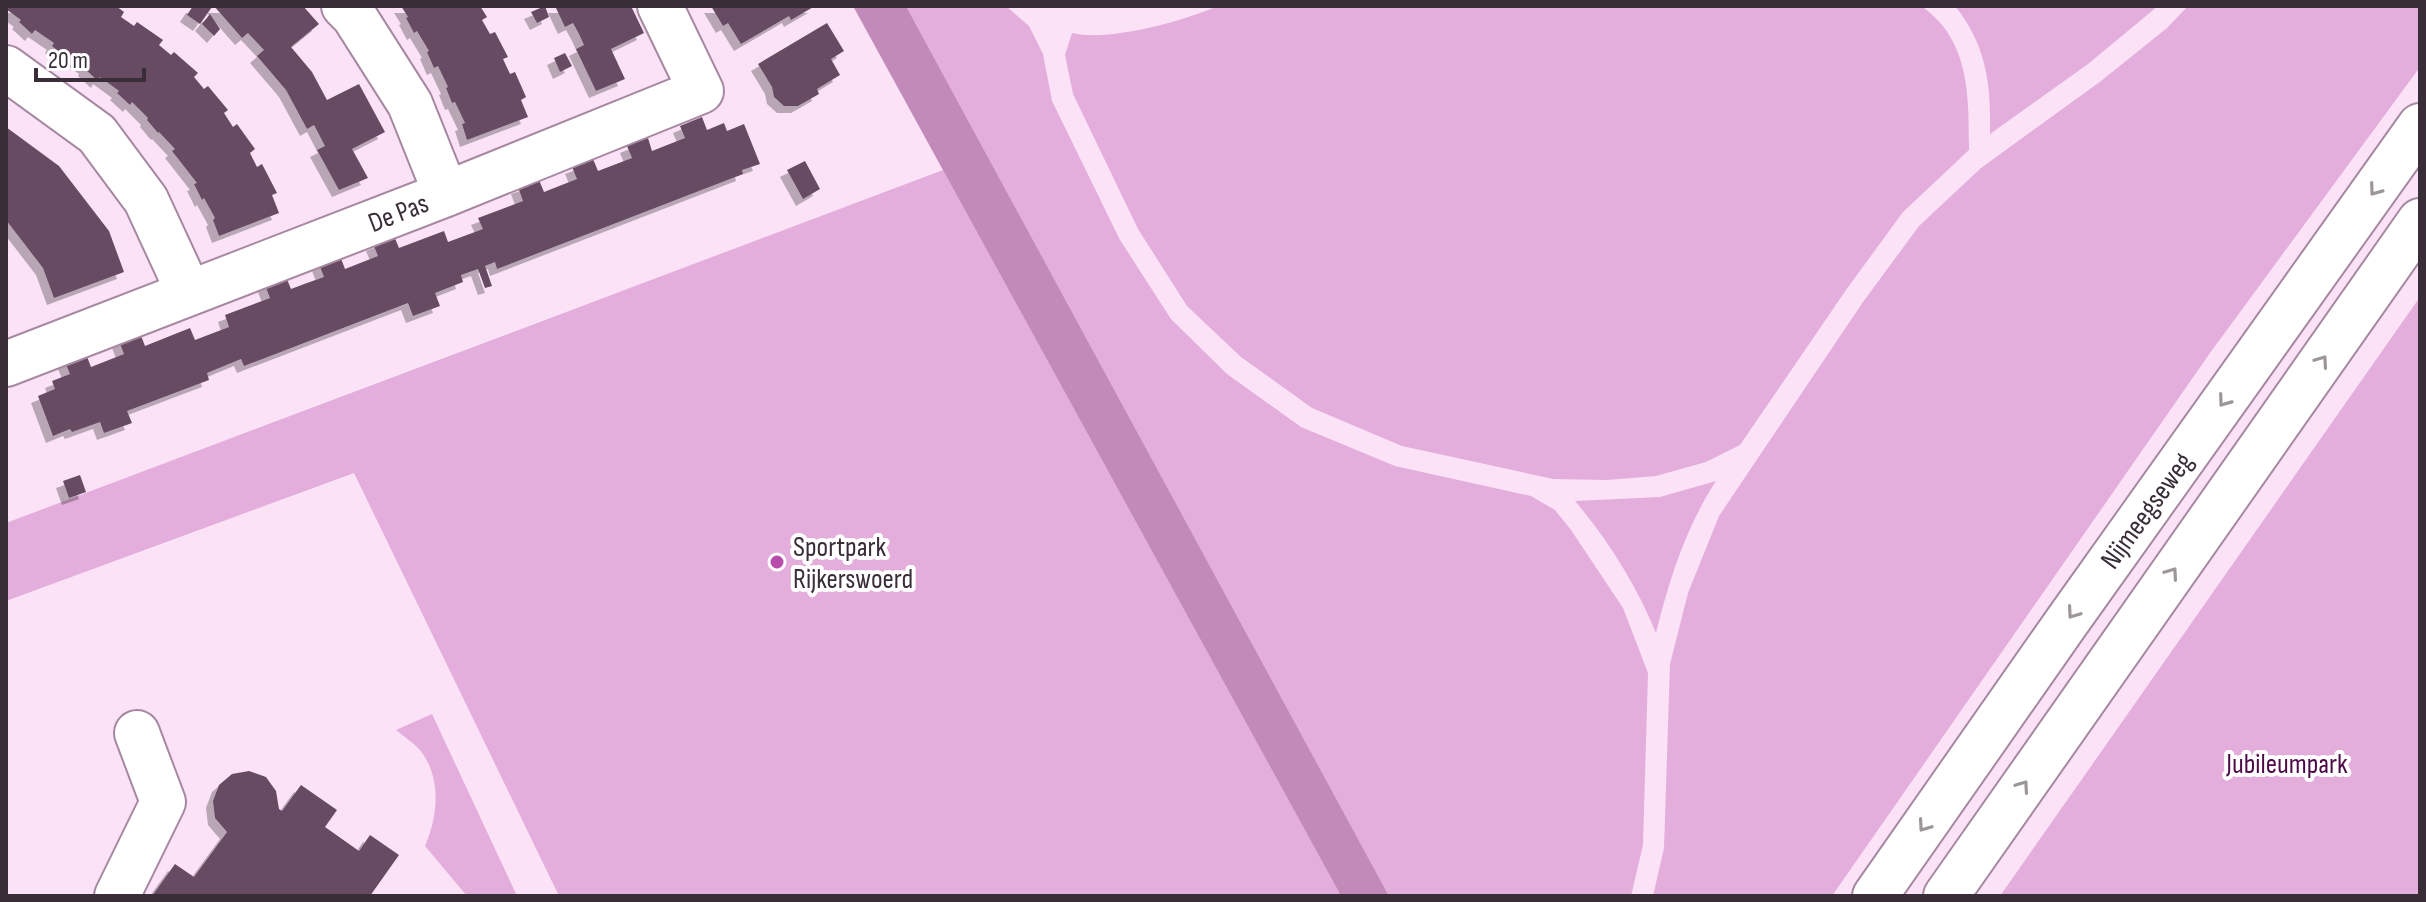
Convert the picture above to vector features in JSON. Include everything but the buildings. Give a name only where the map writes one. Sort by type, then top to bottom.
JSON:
[{"type":"main road","points":[[344,6],[354,16],[410,104],[446,194]]},
{"type":"main road","name":"De Pas","points":[[6,364],[446,194],[701,91],[660,6]]},
{"type":"main road","points":[[6,68],[97,134],[146,200],[189,293]]},
{"type":"main road","name":"Nijmeegseweg","points":[[1875,896],[2420,126]]},
{"type":"main road","name":"Nijmeegseweg","points":[[1946,896],[2420,221]]},
{"type":"main road","points":[[107,887],[163,802],[137,733]]},
{"type":"green space","points":[[906,6],[1006,6],[1029,26],[1043,54],[1052,101],[1120,240],[1171,319],[1227,374],[1301,427],[1395,466],[1531,496],[1555,510],[1623,608],[1648,673],[1643,845],[1631,896],[1389,896]]},
{"type":"green space","points":[[1218,6],[1921,6],[1937,19],[1958,52],[1967,90],[1969,150],[1903,212],[1740,445],[1706,462],[1656,476],[1607,480],[1553,479],[1402,446],[1312,408],[1241,357],[1187,306],[1138,229],[1073,94],[1065,55],[1072,33],[1106,35],[1125,32],[1167,24]]},
{"type":"green space","points":[[1955,6],[2158,6],[2088,64],[1990,134],[1985,67],[1974,36]]},
{"type":"green space","points":[[2188,6],[2420,6],[2420,67],[2210,353],[1832,896],[1653,896],[1664,848],[1670,664],[1688,593],[1719,516],[1863,302],[1919,226],[1981,168],[2101,81],[2167,28]]},
{"type":"green space","name":"Sportpark Rijkerswoerd","points":[[943,170],[1341,896],[559,896],[354,473],[6,601],[6,523]]},
{"type":"green space","name":"Jubileumpark","points":[[2420,297],[2420,896],[2000,896]]},
{"type":"green space","points":[[1716,481],[1680,554],[1656,633],[1621,564],[1575,501],[1660,497]]},
{"type":"green space","points":[[432,714],[517,896],[467,896],[425,846],[435,810],[432,773],[420,750],[396,730]]},
{"type":"shaded area","points":[[853,6],[906,6],[1389,896],[1341,896]]},
{"type":"place","name":"Sportpark Rijkerswoerd","points":[[777,562]]}]
